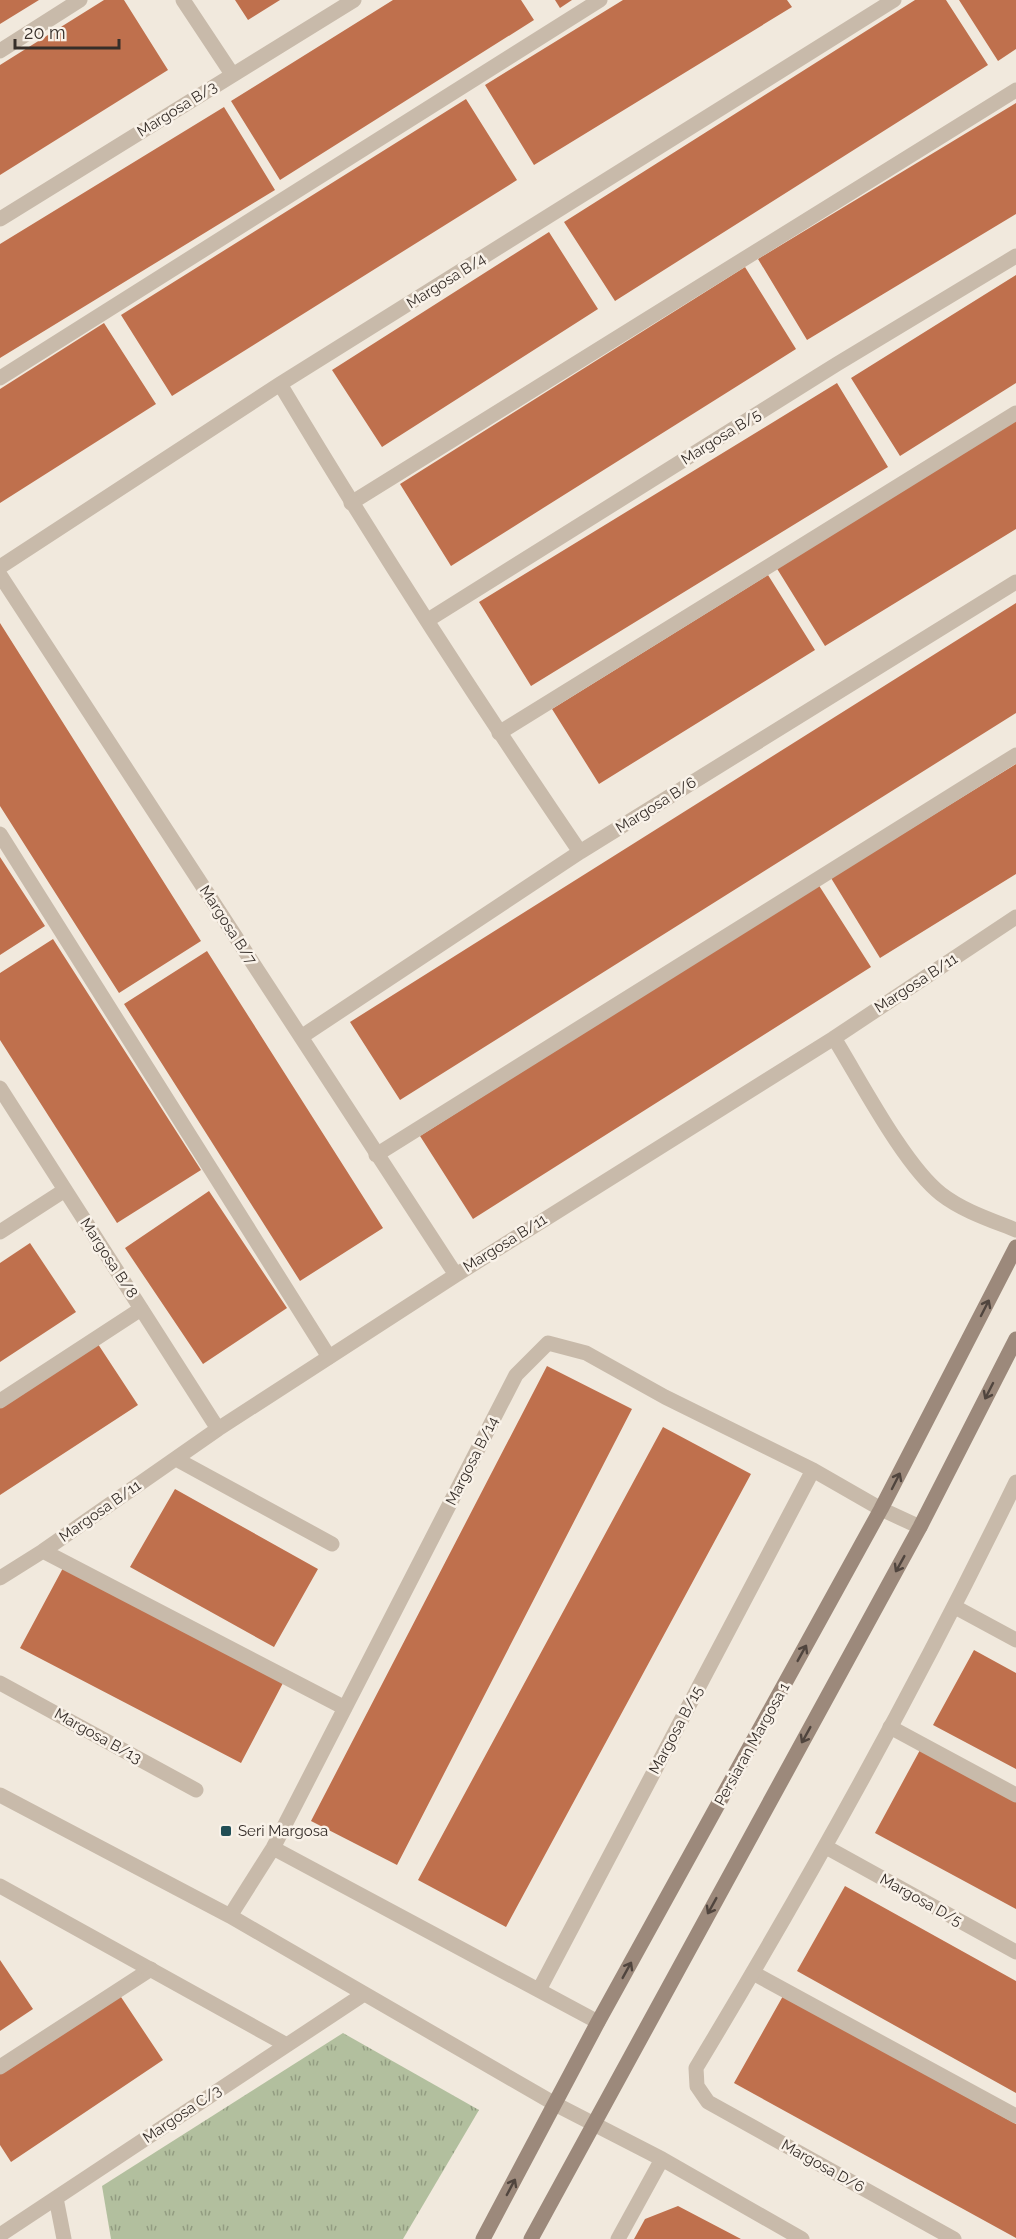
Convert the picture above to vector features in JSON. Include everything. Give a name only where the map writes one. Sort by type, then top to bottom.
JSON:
[{"type":"street","points":[[0,51],[80,0]]},
{"type":"street","points":[[183,0],[232,74]]},
{"type":"street","name":"Margosa B/3","points":[[0,219],[354,0]]},
{"type":"street","points":[[0,378],[600,0]]},
{"type":"street","name":"Margosa B/4","points":[[0,567],[280,384],[869,6],[894,0]]},
{"type":"street","points":[[351,503],[1016,90]]},
{"type":"street","name":"Margosa B/5","points":[[428,620],[837,364],[1016,256]]},
{"type":"street","points":[[280,384],[351,503],[499,733],[580,852]]},
{"type":"street","points":[[499,733],[1016,413]]},
{"type":"street","name":"Margosa B/7","points":[[0,575],[456,1275]]},
{"type":"street","name":"Margosa B/6","points":[[301,1037],[580,852],[1016,582]]},
{"type":"street","points":[[376,1155],[1016,754]]},
{"type":"street","points":[[0,834],[330,1357]]},
{"type":"street","name":"Margosa B/11","points":[[0,1578],[43,1551],[218,1429],[456,1275],[834,1038],[1016,918]]},
{"type":"street","points":[[834,1038],[912,1160],[941,1194],[971,1211],[1016,1230]]},
{"type":"street","name":"Margosa B/8","points":[[0,1088],[218,1429]]},
{"type":"street","points":[[0,1232],[65,1190]]},
{"type":"street","name":"Persiaran Margosa 1","points":[[483,2239],[598,2022],[881,1509],[1016,1247]]},
{"type":"street","points":[[0,1401],[141,1309]]},
{"type":"street","points":[[531,2239],[920,1527],[1016,1339]]},
{"type":"street","name":"Margosa B/14","points":[[230,1916],[273,1848],[516,1375],[548,1343],[585,1353],[664,1397],[813,1470],[881,1509],[920,1527]]},
{"type":"street","points":[[176,1459],[332,1544]]},
{"type":"street","name":"Margosa B/15","points":[[539,1990],[813,1470]]},
{"type":"street","points":[[1016,1482],[955,1607],[826,1847],[753,1973],[1016,2116]]},
{"type":"street","points":[[43,1551],[345,1708]]},
{"type":"street","points":[[955,1607],[1016,1640]]},
{"type":"street","name":"Margosa B/13","points":[[0,1683],[196,1790]]},
{"type":"street","points":[[890,1727],[1016,1795]]},
{"type":"street","points":[[0,1795],[230,1916],[555,2104],[662,2159],[796,2238]]},
{"type":"street","name":"Margosa D/5","points":[[826,1847],[1016,1952]]},
{"type":"street","points":[[273,1848],[598,2022]]},
{"type":"street","points":[[2,1889],[285,2044]]},
{"type":"street","points":[[0,2067],[151,1969]]},
{"type":"street","name":"Margosa D/6","points":[[753,1973],[696,2068],[698,2086],[708,2102],[954,2239]]},
{"type":"street","name":"Margosa C/3","points":[[0,2235],[285,2044],[364,1994]]},
{"type":"street","points":[[618,2239],[662,2159]]},
{"type":"street","points":[[56,2198],[64,2239]]},
{"type":"green space","points":[[343,2033],[479,2110],[403,2239],[111,2239],[102,2186]]},
{"type":"building","points":[[0,0],[39,0],[0,24]]},
{"type":"building","points":[[104,0],[124,0],[168,70],[0,175],[0,65]]},
{"type":"building","points":[[235,0],[280,0],[248,20]]},
{"type":"building","points":[[393,0],[521,0],[534,20],[280,180],[231,101]]},
{"type":"building","points":[[555,0],[572,0],[560,8]]},
{"type":"building","points":[[623,0],[787,0],[792,7],[534,165],[485,85]]},
{"type":"building","points":[[915,0],[946,0],[988,65],[615,301],[564,222]]},
{"type":"building","points":[[959,0],[1016,0],[1016,49],[998,61]]},
{"type":"building","points":[[466,99],[517,180],[172,396],[121,315]]},
{"type":"building","points":[[1016,103],[1016,214],[807,340],[758,259]]},
{"type":"building","points":[[224,107],[275,190],[0,358],[0,244]]},
{"type":"building","points":[[549,232],[598,309],[382,447],[332,370]]},
{"type":"building","points":[[745,267],[796,349],[451,566],[400,484]]},
{"type":"building","points":[[1016,275],[1016,383],[900,456],[851,378]]},
{"type":"building","points":[[104,323],[156,404],[0,503],[0,389]]},
{"type":"building","points":[[837,383],[888,467],[531,686],[479,602]]},
{"type":"building","points":[[1016,420],[1016,529],[825,646],[776,567]]},
{"type":"building","points":[[768,575],[815,650],[599,784],[552,709]]},
{"type":"building","points":[[1016,603],[1016,713],[400,1100],[350,1022]]},
{"type":"building","points":[[0,623],[201,941],[119,993],[0,806]]},
{"type":"building","points":[[1016,764],[1016,874],[880,958],[831,878]]},
{"type":"building","points":[[0,857],[45,926],[0,955]]},
{"type":"building","points":[[818,884],[871,967],[473,1219],[420,1136]]},
{"type":"building","points":[[53,939],[201,1170],[117,1223],[0,1040],[0,973]]},
{"type":"building","points":[[207,951],[383,1228],[300,1281],[124,1004]]},
{"type":"building","points":[[209,1191],[287,1308],[203,1364],[125,1248]]},
{"type":"building","points":[[30,1243],[76,1312],[0,1362],[0,1263]]},
{"type":"building","points":[[92,1335],[138,1405],[0,1495],[0,1395]]},
{"type":"building","points":[[547,1366],[632,1409],[397,1865],[311,1821]]},
{"type":"building","points":[[663,1427],[751,1474],[506,1927],[418,1880]]},
{"type":"building","points":[[175,1489],[318,1569],[274,1647],[130,1567]]},
{"type":"building","points":[[63,1568],[283,1683],[241,1763],[20,1648]]},
{"type":"building","points":[[974,1650],[1016,1673],[1016,1769],[933,1725]]},
{"type":"building","points":[[920,1750],[1016,1802],[1016,1909],[875,1833]]},
{"type":"building","points":[[845,1886],[1016,1981],[1016,2093],[797,1971]]},
{"type":"building","points":[[0,1960],[33,2009],[0,2031]]},
{"type":"building","points":[[117,1991],[163,2060],[11,2162],[0,2145],[0,2069]]},
{"type":"building","points":[[783,1996],[1016,2124],[1016,2238],[734,2083]]},
{"type":"building","points":[[678,2206],[741,2239],[634,2239],[645,2219]]},
{"type":"place","name":"Seri Margosa","points":[[226,1831]]}]
